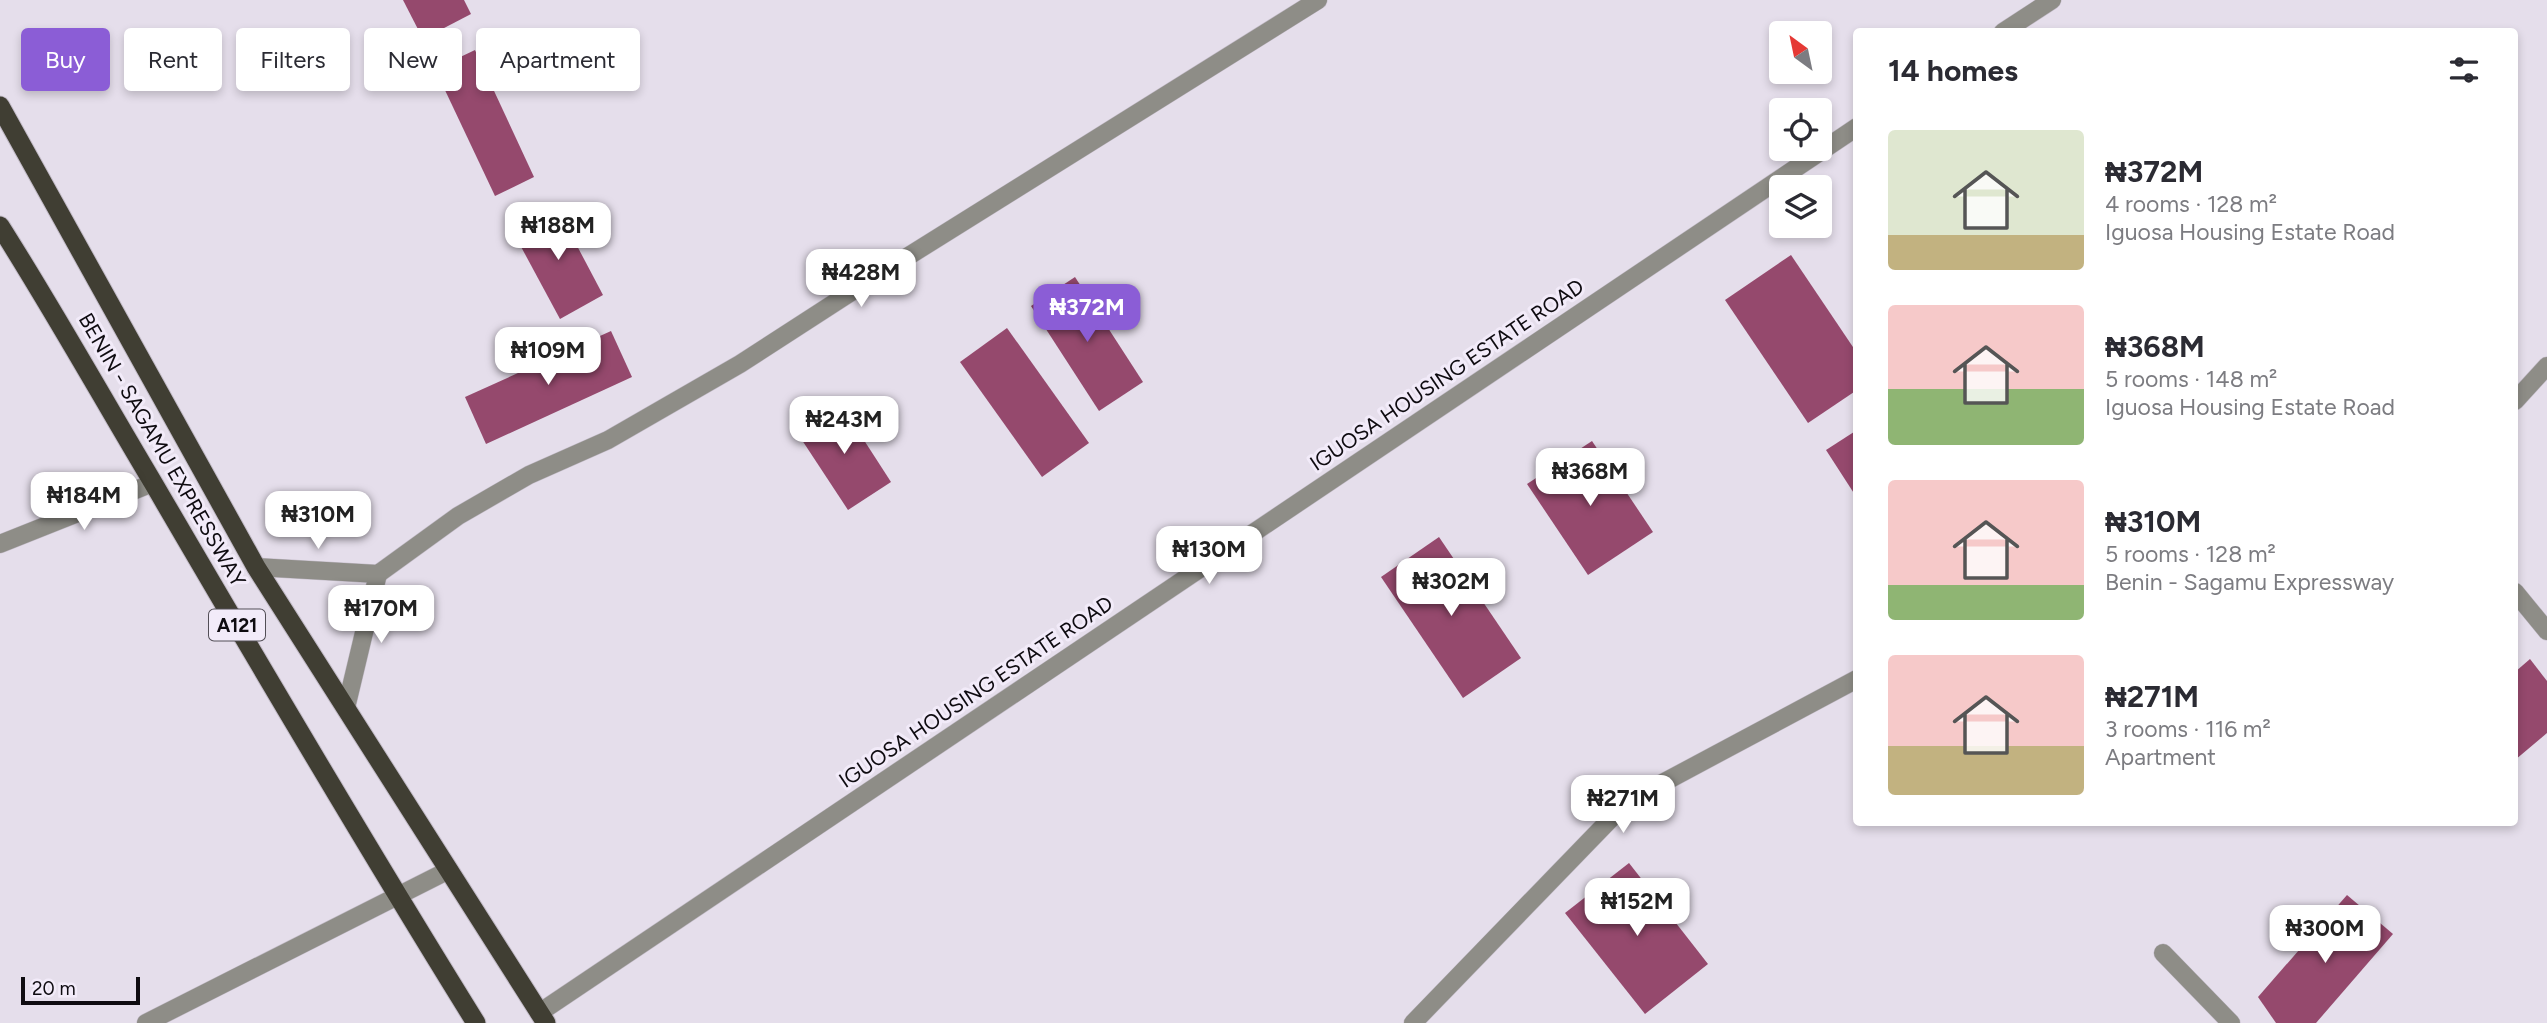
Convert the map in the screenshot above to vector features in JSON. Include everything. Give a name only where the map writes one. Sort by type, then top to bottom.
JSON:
[{"type":"highway","name":"A121","points":[[0,106],[257,568],[543,1018]]},
{"type":"highway","name":"BENIN - SAGAMU EXPRESSWAY","points":[[0,226],[59,319],[153,484],[476,1023]]},
{"type":"street","points":[[257,568],[378,574],[458,516],[529,475],[608,440],[740,364],[1318,0]]},
{"type":"street","points":[[2009,28],[2052,0]]},
{"type":"street","name":"IGUOSA HOUSING ESTATE ROAD","points":[[543,1018],[1853,130]]},
{"type":"street","points":[[2518,398],[2547,366]]},
{"type":"street","points":[[0,544],[153,484]]},
{"type":"street","points":[[346,708],[378,574]]},
{"type":"street","points":[[2518,596],[2547,631]]},
{"type":"street","points":[[1413,1023],[1627,802],[1853,681]]},
{"type":"street","points":[[146,1023],[449,870]]},
{"type":"street","points":[[2163,953],[2231,1023]]},
{"type":"building","points":[[403,0],[464,0],[471,14],[444,28],[417,28]]},
{"type":"building","points":[[475,50],[476,91],[494,91],[534,177],[495,196],[445,91],[462,91],[462,56]]},
{"type":"building","points":[[556,206],[603,295],[560,319],[512,230]]},
{"type":"building","points":[[1791,255],[1853,347],[1853,393],[1808,423],[1725,300]]},
{"type":"building","points":[[1075,277],[1143,382],[1099,411],[1031,306]]},
{"type":"building","points":[[1007,328],[1089,443],[1042,477],[960,362]]},
{"type":"building","points":[[611,331],[632,377],[486,444],[465,397]]},
{"type":"building","points":[[840,403],[891,482],[848,510],[796,431]]},
{"type":"building","points":[[1853,433],[1853,492],[1826,450]]},
{"type":"building","points":[[1592,441],[1653,532],[1588,575],[1527,484]]},
{"type":"building","points":[[1439,537],[1521,658],[1463,698],[1381,577]]},
{"type":"building","points":[[2530,659],[2547,681],[2547,733],[2518,757],[2518,669]]},
{"type":"building","points":[[1629,863],[1708,964],[1645,1014],[1565,913]]},
{"type":"building","points":[[2347,895],[2393,934],[2316,1023],[2276,1023],[2258,997]]}]
